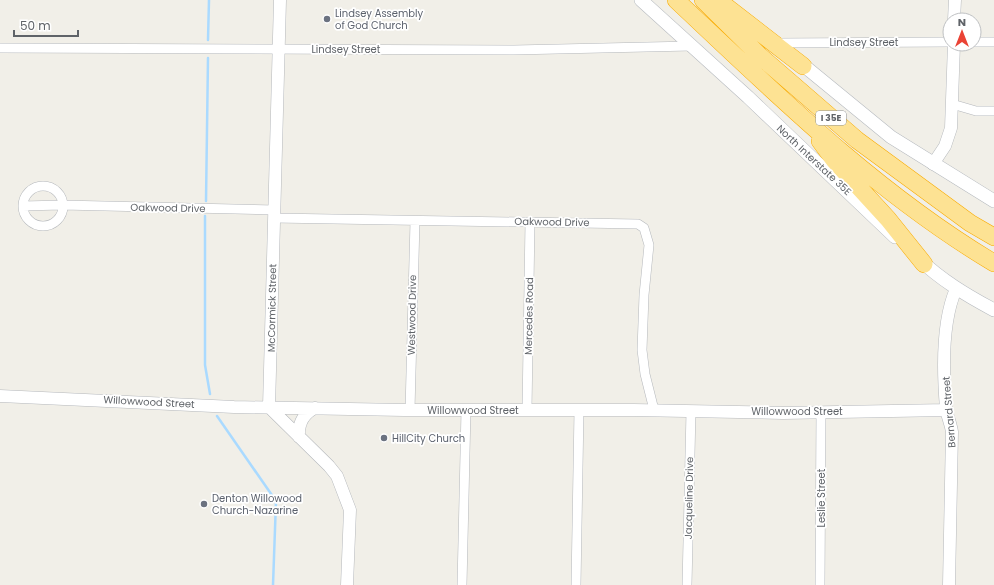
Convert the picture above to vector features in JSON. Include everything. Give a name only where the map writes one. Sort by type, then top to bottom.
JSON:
[{"type":"highway","name":"I 35E","points":[[676,0],[807,122],[902,200],[958,241],[994,263]]},
{"type":"highway","name":"I 35E","points":[[702,0],[766,61],[857,140],[970,223],[994,237]]},
{"type":"highway","points":[[717,0],[803,66]]},
{"type":"highway","points":[[807,122],[834,160],[888,219],[924,264]]},
{"type":"main road","name":"North Interstate 35E","points":[[641,0],[924,264],[956,289],[994,310]]},
{"type":"main road","points":[[730,0],[803,66],[891,137],[994,201]]},
{"type":"street","name":"McCormick Street","points":[[269,407],[280,0]]},
{"type":"street","points":[[954,12],[955,0]]},
{"type":"street","name":"Lindsey Street","points":[[778,43],[942,42]]},
{"type":"street","points":[[982,42],[994,42]]},
{"type":"street","name":"Lindsey Street","points":[[0,48],[514,50],[691,46]]},
{"type":"street","points":[[933,164],[948,140],[951,128],[954,52]]},
{"type":"street","points":[[952,104],[976,111],[994,111]]},
{"type":"street","points":[[44,186],[56,191],[60,196],[62,205],[60,216],[56,220],[44,225],[38,225],[27,218],[23,206],[26,194],[31,190],[44,186]]},
{"type":"street","name":"Oakwood Drive","points":[[23,206],[62,205],[415,221],[638,224],[644,228],[649,245],[644,295],[642,350],[645,374],[654,410]]},
{"type":"street","name":"Westwood Drive","points":[[410,410],[415,221]]},
{"type":"street","name":"Mercedes Road","points":[[527,410],[530,222]]},
{"type":"street","name":"Bernard Street","points":[[949,585],[952,432],[946,410],[946,322],[949,305],[956,289]]},
{"type":"street","name":"Willowwood Street","points":[[0,396],[234,407],[410,410],[654,410],[783,413],[821,411],[946,410]]},
{"type":"street","points":[[269,407],[337,476],[350,510],[346,585]]},
{"type":"street","points":[[300,437],[299,428],[302,418],[315,408]]},
{"type":"street","points":[[462,585],[466,410]]},
{"type":"street","points":[[576,585],[579,410]]},
{"type":"street","name":"Jacqueline Drive","points":[[687,585],[691,411]]},
{"type":"street","name":"Leslie Street","points":[[820,585],[821,411]]},
{"type":"waterway","points":[[208,40],[209,0]]},
{"type":"waterway","points":[[206,201],[208,58]]},
{"type":"waterway","points":[[205,216],[205,365],[210,394]]},
{"type":"waterway","points":[[217,416],[276,501],[273,585]]},
{"type":"place","name":"Lindsey Assembly of God Church","points":[[327,19]]},
{"type":"place","name":"HillCity Church","points":[[384,438]]},
{"type":"place","name":"Denton Willowood Church-Nazarine","points":[[204,504]]}]
